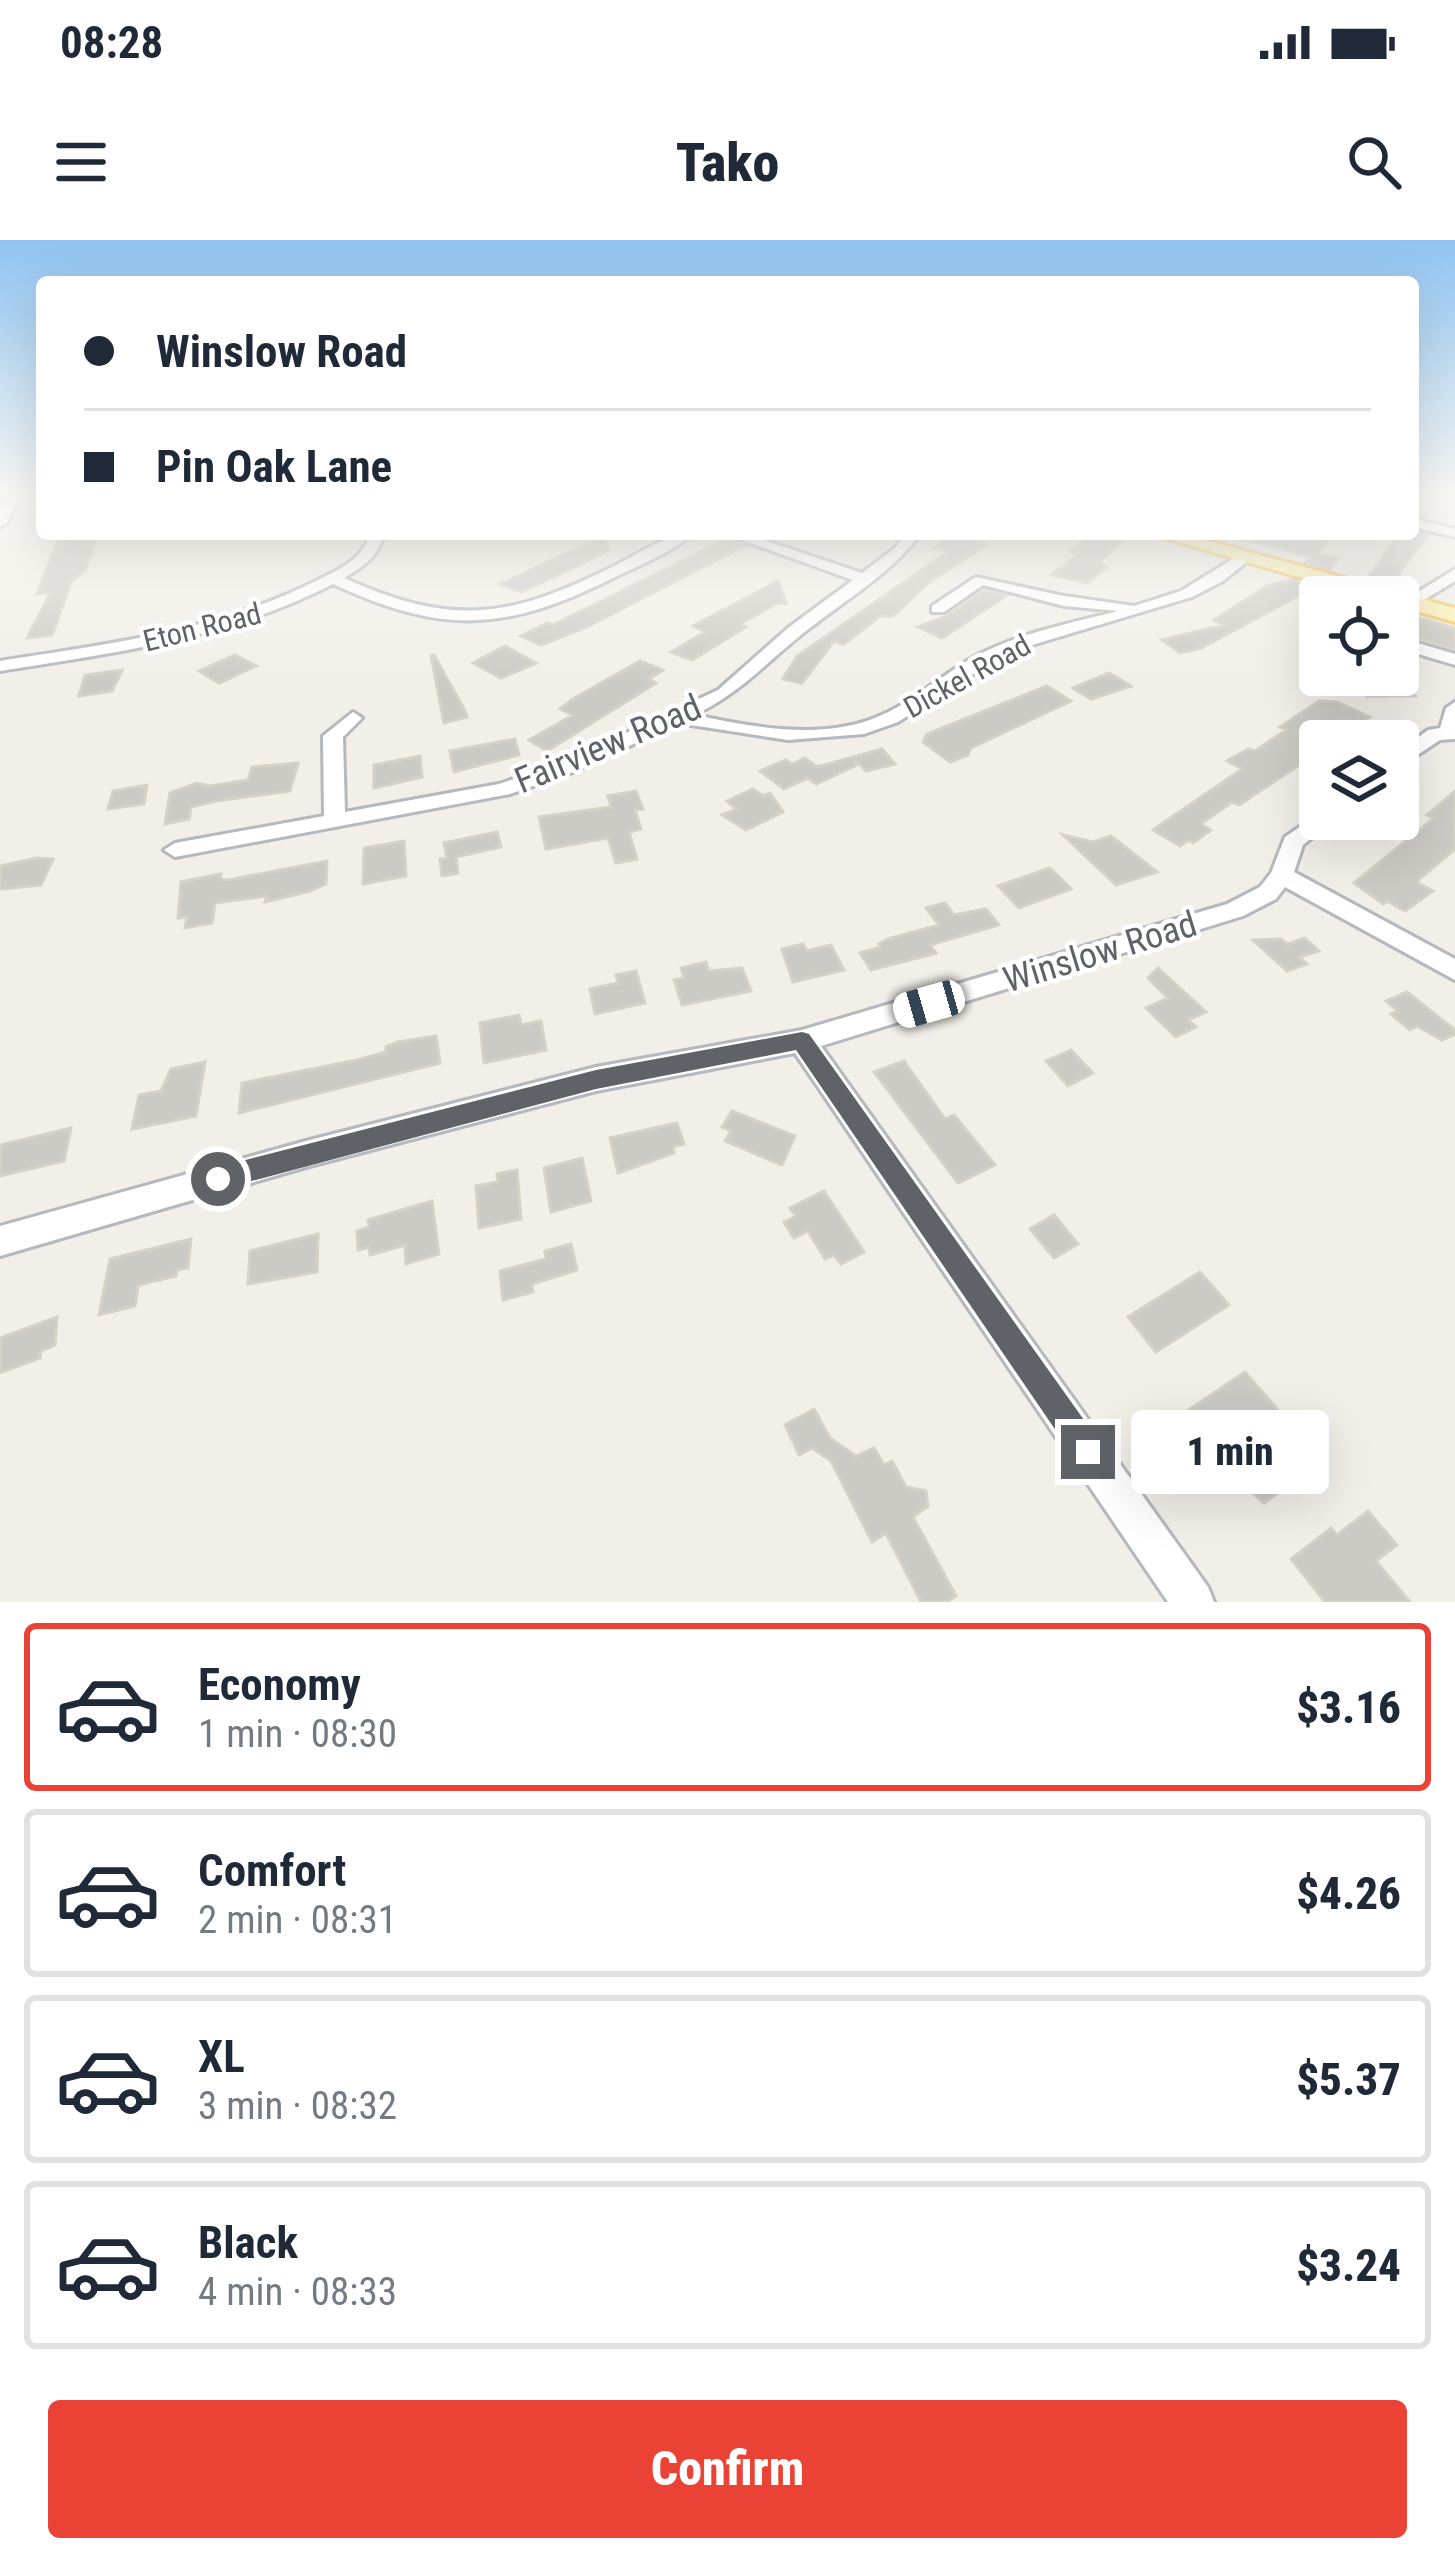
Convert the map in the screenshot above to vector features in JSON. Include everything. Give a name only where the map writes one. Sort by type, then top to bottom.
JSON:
[{"type":"main road","points":[[1241,556],[1316,576]]},
{"type":"main road","points":[[1419,605],[1455,615]]},
{"type":"street","name":"Eton Road","points":[[0,666],[237,624],[367,556]]},
{"type":"street","points":[[332,578],[411,611],[485,616],[537,607],[643,556]]},
{"type":"street","points":[[796,556],[866,579]]},
{"type":"street","name":"Fairview Road","points":[[175,850],[539,780],[724,694],[890,556]]},
{"type":"street","name":"Dickel Road","points":[[676,717],[739,731],[784,734],[869,727],[1027,639],[1180,598],[1246,557]]},
{"type":"street","points":[[1419,590],[1455,574]]},
{"type":"street","points":[[938,609],[981,580],[1064,602],[1140,610]]},
{"type":"street","points":[[1419,649],[1455,660]]},
{"type":"street","points":[[1419,746],[1435,734],[1451,733],[1455,708]]},
{"type":"street","points":[[335,820],[333,736],[353,718]]},
{"type":"street","name":"Winslow Road","points":[[0,1241],[306,1154],[596,1079],[802,1041],[1234,910],[1258,901],[1282,875],[1293,842],[1299,838]]},
{"type":"street","points":[[1282,875],[1455,971]]},
{"type":"street","points":[[802,1041],[1193,1602]]},
{"type":"building","points":[[52,556],[90,556],[85,571],[72,580],[52,635],[27,638],[51,592],[37,594]]},
{"type":"building","points":[[562,556],[598,556],[521,592],[500,584]]},
{"type":"building","points":[[693,556],[725,556],[587,627],[541,645],[521,636],[547,623],[553,625]]},
{"type":"building","points":[[943,556],[970,556],[931,581],[893,616],[880,616],[844,644],[834,641],[802,683],[783,679],[797,656]]},
{"type":"building","points":[[1077,556],[1106,556],[1098,563],[1107,567],[1088,583],[1052,575]]},
{"type":"building","points":[[1306,556],[1339,559],[1330,569],[1306,563],[1312,557]]},
{"type":"building","points":[[1384,556],[1412,556],[1397,576],[1369,576]]},
{"type":"building","points":[[1292,580],[1299,582],[1299,596],[1201,648],[1180,653],[1162,640],[1225,625],[1214,620],[1267,586]]},
{"type":"building","points":[[778,581],[786,603],[740,624],[746,627],[692,660],[671,652],[705,632],[693,626]]},
{"type":"building","points":[[984,590],[1006,596],[942,638],[918,627],[947,616]]},
{"type":"building","points":[[1419,618],[1455,628],[1455,649],[1419,638]]},
{"type":"building","points":[[505,646],[536,663],[501,678],[473,663]]},
{"type":"building","points":[[235,655],[256,666],[219,683],[199,671]]},
{"type":"building","points":[[434,655],[464,709],[467,717],[444,723]]},
{"type":"building","points":[[640,661],[663,670],[649,679],[656,683],[547,751],[529,740],[573,715],[560,709],[573,699]]},
{"type":"building","points":[[122,670],[112,691],[79,696],[85,675]]},
{"type":"building","points":[[1109,673],[1131,686],[1091,699],[1073,688]]},
{"type":"building","points":[[1047,686],[1071,701],[971,748],[968,755],[950,762],[923,742],[927,734]]},
{"type":"building","points":[[1319,701],[1337,702],[1370,717],[1299,720],[1299,765],[1201,824],[1211,830],[1193,843],[1189,840],[1180,846],[1153,830],[1242,769],[1227,761],[1248,749],[1255,751],[1286,730],[1280,727]]},
{"type":"building","points":[[515,739],[519,755],[454,772],[450,751]]},
{"type":"building","points":[[882,749],[895,764],[866,771],[854,758],[857,765],[816,784],[808,778],[784,789],[760,771],[786,760],[792,764],[805,758],[817,767]]},
{"type":"building","points":[[420,756],[422,777],[374,788],[374,765]]},
{"type":"building","points":[[298,763],[290,791],[191,807],[189,819],[165,824],[170,793],[197,783],[210,786],[248,780],[252,767]]},
{"type":"building","points":[[147,785],[144,804],[108,809],[113,791]]},
{"type":"building","points":[[753,789],[763,796],[770,793],[783,812],[746,830],[722,815],[737,809],[727,801]]},
{"type":"building","points":[[636,791],[643,809],[635,810],[641,829],[629,832],[637,859],[616,863],[608,838],[546,849],[539,817],[611,807],[608,796]]},
{"type":"building","points":[[1455,791],[1455,849],[1416,882],[1433,891],[1405,911],[1387,901],[1383,904],[1354,883],[1407,840],[1419,840],[1419,830],[1434,818],[1427,815]]},
{"type":"building","points":[[497,832],[501,847],[456,857],[458,873],[442,876],[440,859],[447,858],[444,843]]},
{"type":"building","points":[[1063,835],[1093,842],[1111,836],[1157,872],[1116,885]]},
{"type":"building","points":[[404,841],[406,876],[363,884],[364,848]]},
{"type":"building","points":[[53,859],[41,885],[0,889],[0,866]]},
{"type":"building","points":[[327,861],[326,884],[310,891],[265,902],[266,896],[215,903],[212,923],[185,928],[187,917],[178,918],[181,882],[221,874],[220,879],[228,880]]},
{"type":"building","points":[[1050,868],[1071,889],[1019,908],[998,886]]},
{"type":"building","points":[[945,903],[954,915],[986,909],[999,925],[930,945],[936,953],[871,970],[860,953],[881,947],[888,939],[939,925],[926,908]]},
{"type":"building","points":[[1305,938],[1319,951],[1299,957],[1307,964],[1287,971],[1253,940],[1281,939],[1288,944]]},
{"type":"building","points":[[803,944],[807,951],[831,945],[844,970],[793,982],[782,949]]},
{"type":"building","points":[[706,962],[709,971],[742,968],[751,991],[682,1005],[674,980],[684,978],[681,968]]},
{"type":"building","points":[[1158,968],[1206,1012],[1188,1020],[1196,1027],[1176,1037],[1146,1008],[1168,998],[1148,978]]},
{"type":"building","points":[[636,971],[645,1003],[595,1014],[590,989],[618,983],[616,975]]},
{"type":"building","points":[[1407,992],[1455,1034],[1442,1040],[1417,1026],[1410,1030],[1391,1014],[1398,1011],[1386,1001]]},
{"type":"building","points":[[519,1015],[521,1025],[541,1021],[546,1050],[484,1063],[480,1023]]},
{"type":"building","points":[[436,1036],[440,1063],[239,1113],[242,1083],[357,1060],[386,1052],[386,1047],[398,1042]]},
{"type":"building","points":[[1071,1050],[1093,1073],[1068,1086],[1046,1061]]},
{"type":"building","points":[[904,1061],[945,1119],[954,1115],[995,1165],[958,1183],[874,1072]]},
{"type":"building","points":[[205,1062],[196,1116],[132,1129],[139,1095],[161,1091],[171,1069]]},
{"type":"building","points":[[732,1111],[795,1136],[782,1165],[725,1141],[731,1131],[722,1127]]},
{"type":"building","points":[[677,1123],[684,1144],[673,1147],[674,1153],[618,1173],[610,1138]]},
{"type":"building","points":[[71,1128],[64,1161],[0,1176],[0,1145]]},
{"type":"building","points":[[582,1158],[591,1201],[551,1212],[544,1168]]},
{"type":"building","points":[[517,1170],[521,1219],[479,1228],[476,1186],[498,1182],[497,1174]]},
{"type":"building","points":[[824,1191],[864,1252],[841,1264],[834,1255],[825,1259],[808,1231],[794,1238],[784,1222],[796,1216],[790,1208]]},
{"type":"building","points":[[432,1201],[439,1254],[406,1264],[405,1245],[370,1255],[369,1247],[358,1250],[357,1231],[369,1227],[368,1220]]},
{"type":"building","points":[[1054,1215],[1078,1244],[1054,1258],[1030,1229]]},
{"type":"building","points":[[318,1234],[317,1272],[248,1284],[250,1251]]},
{"type":"building","points":[[191,1239],[188,1268],[177,1270],[176,1276],[138,1285],[135,1306],[99,1315],[110,1259]]},
{"type":"building","points":[[571,1244],[577,1270],[532,1284],[533,1292],[503,1300],[500,1271],[546,1259],[545,1251]]},
{"type":"building","points":[[1200,1272],[1229,1305],[1156,1352],[1128,1317]]},
{"type":"building","points":[[57,1317],[55,1345],[41,1351],[40,1358],[0,1373],[0,1338]]},
{"type":"building","points":[[1245,1372],[1282,1415],[1274,1420],[1303,1455],[1288,1465],[1299,1478],[1264,1503],[1220,1465],[1181,1415]]},
{"type":"building","points":[[814,1409],[830,1438],[856,1456],[874,1448],[884,1465],[892,1461],[906,1487],[926,1491],[928,1506],[913,1517],[956,1596],[946,1602],[921,1602],[886,1533],[872,1542],[831,1461],[812,1448],[799,1455],[785,1425]]},
{"type":"building","points":[[1368,1511],[1397,1545],[1376,1561],[1410,1602],[1325,1602],[1291,1559],[1331,1528],[1337,1535]]},
{"type":"route","points":[[218,1179],[596,1079],[802,1041],[1088,1452]]}]
